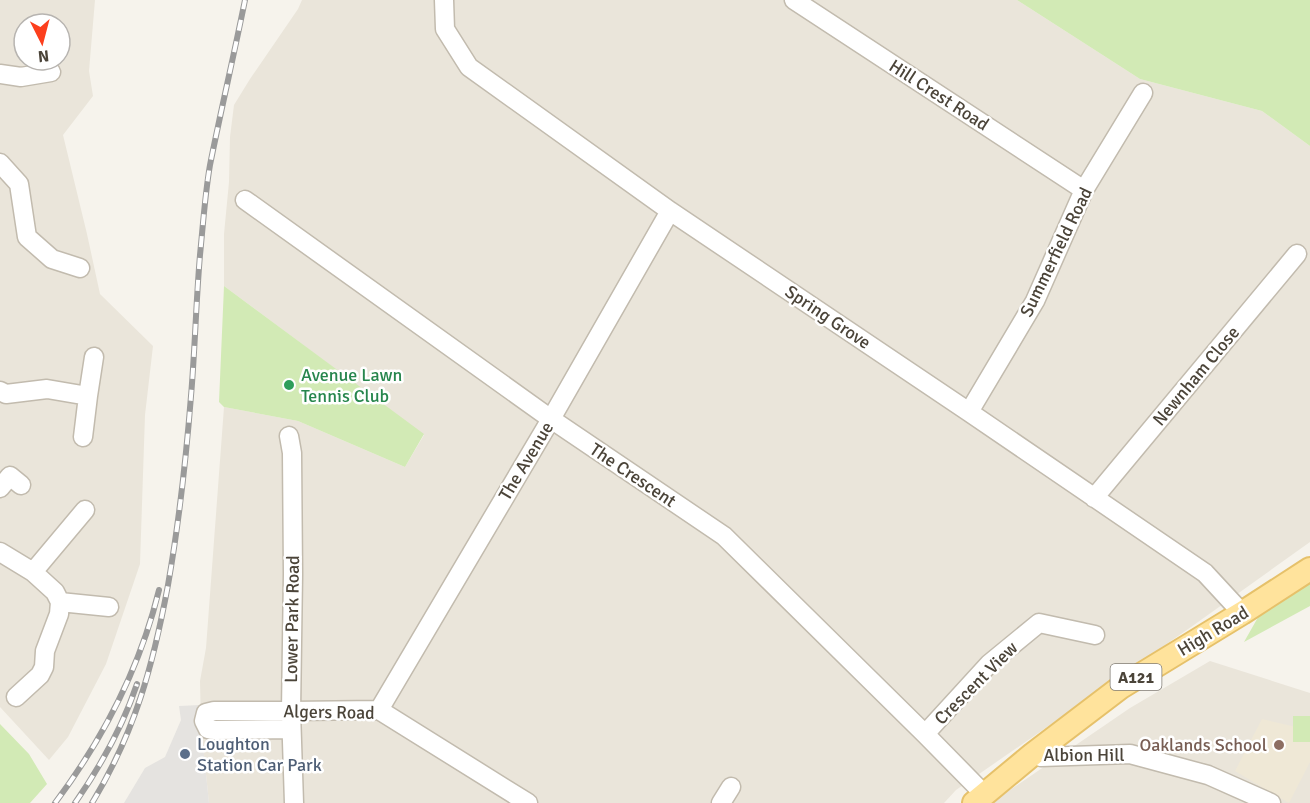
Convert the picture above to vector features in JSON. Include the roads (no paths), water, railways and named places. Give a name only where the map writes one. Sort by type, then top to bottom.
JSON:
[{"type":"main road","name":"High Road","points":[[979,799],[1033,754],[1121,687],[1310,569]]},
{"type":"street","name":"Spring Grove","points":[[444,0],[445,29],[469,67],[670,211],[1205,573],[1242,613]]},
{"type":"street","name":"Hill Crest Road","points":[[794,0],[1084,190]]},
{"type":"street","points":[[0,74],[21,77],[51,72]]},
{"type":"street","name":"Summerfield Road","points":[[969,412],[1035,301],[1084,190],[1143,93]]},
{"type":"street","points":[[0,163],[20,184],[27,237],[52,259],[80,268]]},
{"type":"street","name":"The Crescent","points":[[244,200],[551,419],[724,536],[925,734],[979,799]]},
{"type":"street","name":"The Avenue","points":[[379,710],[551,419],[670,211]]},
{"type":"street","name":"Newnham Close","points":[[1094,498],[1297,254]]},
{"type":"street","points":[[83,437],[94,357]]},
{"type":"street","points":[[0,391],[6,394],[47,389],[88,396]]},
{"type":"street","name":"Lower Park Road","points":[[289,436],[292,453],[291,720],[294,803]]},
{"type":"street","points":[[0,488],[10,476],[21,486]]},
{"type":"street","points":[[33,572],[85,510]]},
{"type":"street","points":[[0,552],[33,572],[56,592],[60,602],[59,614],[45,651],[44,667],[40,675],[16,697]]},
{"type":"street","points":[[60,602],[109,607]]},
{"type":"street","name":"Crescent View","points":[[925,734],[989,664],[1039,623],[1095,635]]},
{"type":"street","name":"Algers Road","points":[[291,720],[379,710],[528,803]]},
{"type":"street","name":"Albion Hill","points":[[1033,754],[1041,757],[1130,754],[1208,775],[1271,803]]},
{"type":"street","points":[[721,803],[731,787]]},
{"type":"railway","points":[[92,803],[107,777],[131,724],[149,671],[168,585],[187,444],[207,187],[245,0]]},
{"type":"railway","points":[[55,803],[89,754],[118,702],[141,647],[159,590]]},
{"type":"railway","points":[[75,803],[110,746],[137,684]]},
{"type":"place","name":"Avenue Lawn Tennis Club","points":[[289,385]]},
{"type":"place","name":"Oaklands School","points":[[1279,745]]},
{"type":"place","name":"Loughton Station Car Park","points":[[185,754]]}]
